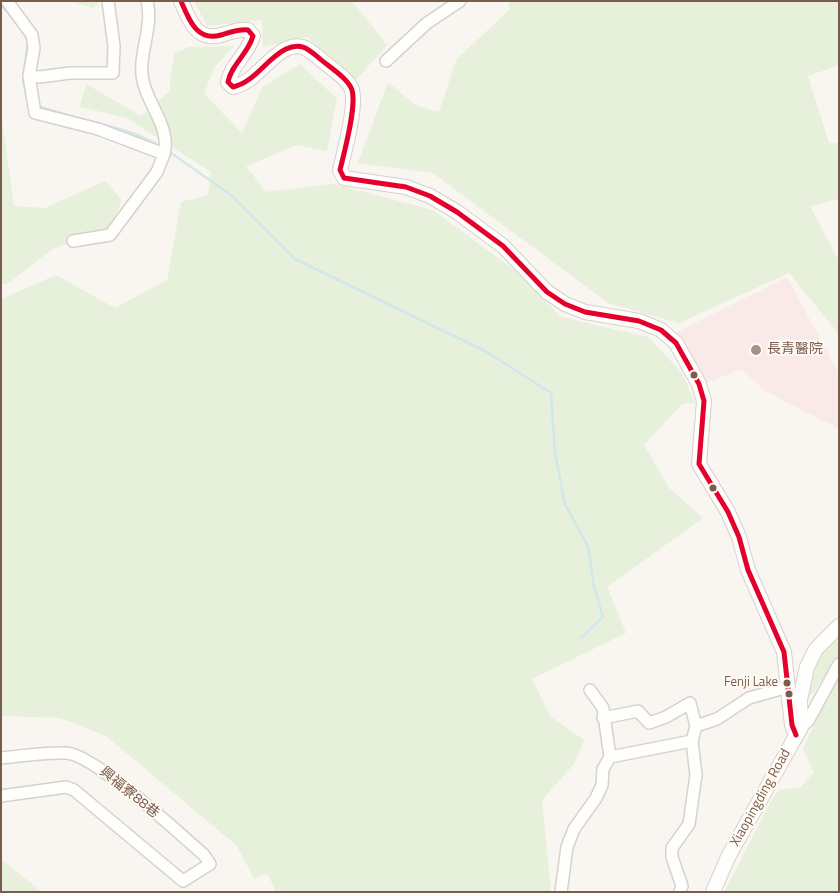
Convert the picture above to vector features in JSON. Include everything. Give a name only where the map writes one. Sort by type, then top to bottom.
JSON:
[{"type":"street","points":[[7,1],[32,35],[34,48],[29,76],[34,113],[98,128],[164,154]]},
{"type":"street","points":[[29,76],[40,77],[70,73],[113,72],[114,46],[108,1]]},
{"type":"street","points":[[73,241],[110,235],[157,172],[164,154],[166,144],[162,126],[142,79],[146,36],[151,15],[147,1]]},
{"type":"street","points":[[181,1],[191,24],[200,34],[214,37],[241,29],[248,30],[253,36],[250,47],[230,74],[228,82],[233,87],[242,85],[284,50],[297,46],[307,47],[346,81],[352,90],[353,102],[340,170],[344,178],[406,187],[430,196],[457,212],[503,246],[546,292],[565,304],[585,312],[639,321],[661,330],[676,343],[699,384],[704,401],[699,464],[728,512],[739,537],[748,570],[784,652],[792,725],[798,731]]},
{"type":"street","points":[[386,61],[427,22],[460,1]]},
{"type":"street","points":[[798,731],[800,700],[807,667],[816,649],[839,626]]},
{"type":"street","points":[[798,731],[808,721],[839,664]]},
{"type":"street","points":[[696,726],[717,719],[749,698],[788,687]]},
{"type":"street","points":[[561,892],[567,847],[574,829],[596,798],[602,785],[603,770],[610,758],[603,708],[590,690]]},
{"type":"street","points":[[603,718],[638,711],[649,723],[666,717],[690,703],[696,726],[692,740],[696,775],[689,824],[672,848],[672,857],[682,886],[680,892]]},
{"type":"street","name":"Xiaopingding Road","points":[[713,892],[728,858],[798,731]]},
{"type":"street","points":[[610,758],[692,740]]},
{"type":"street","name":"興福寮88巷","points":[[1,758],[68,753],[89,761],[136,797],[204,855],[210,864],[184,886],[74,790],[66,787],[1,796]]},
{"type":"shaded area","name":"長青醫院","points":[[787,277],[839,374],[839,429],[765,391],[741,369],[707,383],[677,332]]},
{"type":"green space","points":[[69,1],[98,1],[98,4],[93,8]]},
{"type":"green space","points":[[194,1],[352,1],[387,45],[355,81],[307,37],[263,47],[262,20],[207,26]]},
{"type":"green space","points":[[509,1],[839,1],[839,65],[808,76],[829,143],[839,143],[839,199],[810,206],[839,261],[839,334],[789,273],[679,323],[608,303],[433,173],[358,163],[388,82],[415,105],[439,112],[456,60],[509,10]]},
{"type":"green space","points":[[234,46],[214,68],[204,94],[242,133],[262,87],[300,64],[337,99],[327,151],[297,145],[246,166],[266,192],[333,184],[433,210],[517,272],[561,317],[648,337],[682,373],[695,403],[682,404],[644,445],[669,488],[703,518],[607,587],[626,633],[532,679],[550,716],[584,740],[574,764],[542,800],[551,892],[276,892],[267,873],[254,879],[237,846],[106,736],[60,718],[1,716],[1,299],[56,275],[115,308],[167,280],[181,202],[208,195],[211,172],[127,118],[80,107],[86,84],[141,116],[169,92],[174,54],[189,47]]},
{"type":"green space","points":[[1,113],[14,206],[45,208],[105,181],[122,200],[110,230],[54,248],[7,284],[1,284]]},
{"type":"green space","points":[[839,633],[839,658],[831,666],[811,695],[807,694],[810,676],[817,660],[826,646]]},
{"type":"green space","points":[[839,673],[839,892],[724,892],[772,799],[779,790],[801,787],[814,772],[803,749]]},
{"type":"green space","points":[[1,859],[42,892],[1,892]]},
{"type":"waterway","points":[[1,5],[10,15]]},
{"type":"waterway","points":[[25,35],[28,41],[23,80],[26,95]]},
{"type":"waterway","points":[[38,106],[131,133],[160,146]]},
{"type":"waterway","points":[[171,153],[231,195],[295,259],[485,351],[551,393],[555,453],[565,504],[588,546],[594,586],[603,617],[581,638]]},
{"type":"transit line","points":[[181,1],[195,28],[206,35],[213,36],[248,30],[253,36],[230,76],[228,82],[233,87],[248,80],[279,53],[296,46],[311,52],[347,81],[352,90],[353,107],[340,170],[344,178],[406,187],[430,196],[457,212],[503,246],[547,292],[565,304],[585,312],[639,321],[661,330],[676,343],[699,384],[704,401],[699,464],[728,512],[739,537],[748,570],[784,652],[792,725],[796,735]]},
{"type":"place","name":"長青醫院","points":[[756,350]]},
{"type":"place","name":"Fenji Lake","points":[[787,683]]}]
